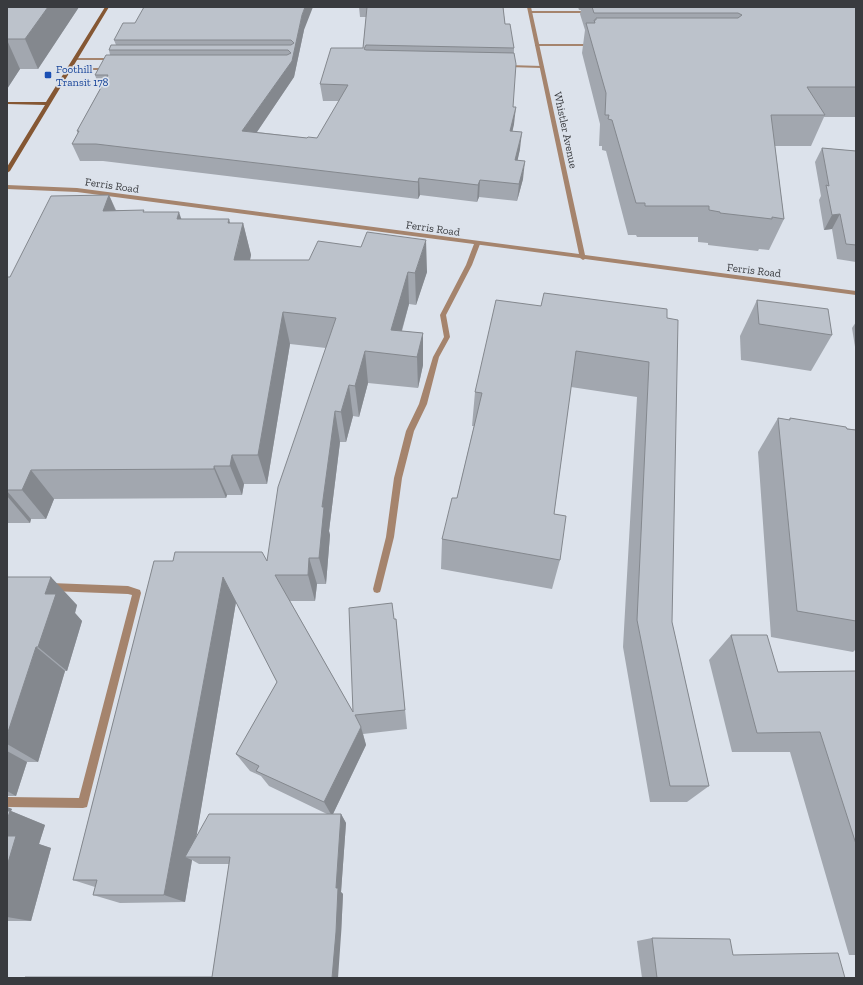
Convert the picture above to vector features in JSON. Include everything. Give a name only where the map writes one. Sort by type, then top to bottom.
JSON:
[{"type":"street","points":[[7,171],[107,7]]},
{"type":"street","points":[[529,9],[593,12]]},
{"type":"street","name":"Whistler Avenue","points":[[529,9],[583,258]]},
{"type":"street","points":[[537,45],[598,45]]},
{"type":"street","points":[[76,59],[122,59]]},
{"type":"street","points":[[502,66],[542,67]]},
{"type":"street","points":[[69,69],[112,69]]},
{"type":"street","points":[[7,103],[48,104]]},
{"type":"street","name":"Ferris Road","points":[[7,187],[77,190],[856,293]]},
{"type":"street","points":[[377,589],[390,537],[398,478],[410,431],[423,404],[436,357],[447,337],[443,315],[470,265],[477,244]]},
{"type":"street","points":[[7,802],[83,803],[137,593],[128,590],[45,587]]},
{"type":"building","points":[[7,7],[48,7],[25,39],[7,39]]},
{"type":"building","points":[[144,7],[305,7],[292,61],[242,131],[317,138],[348,85],[320,84],[331,48],[363,48],[367,7],[503,7],[505,24],[510,24],[514,48],[366,45],[364,49],[514,53],[516,64],[513,107],[516,107],[510,131],[522,132],[515,160],[525,161],[519,184],[480,180],[478,185],[419,178],[418,182],[96,144],[72,144],[79,131],[77,131],[108,75],[95,75],[106,55],[287,55],[291,53],[288,50],[109,50],[111,45],[291,45],[294,43],[291,40],[114,40],[123,23],[135,23]]},
{"type":"building","points":[[592,7],[856,7],[856,87],[807,87],[825,115],[771,115],[784,219],[720,213],[709,210],[709,206],[645,206],[645,203],[636,203],[612,120],[608,119],[609,115],[605,115],[606,93],[586,23],[595,23],[594,20],[596,20],[596,18],[738,18],[742,15],[738,13],[594,13]]},
{"type":"building","points":[[822,148],[856,151],[856,245],[846,244],[840,214],[832,215],[826,185],[829,186]]},
{"type":"building","points":[[109,195],[103,211],[144,210],[143,212],[179,212],[177,219],[229,219],[228,223],[243,223],[234,260],[309,260],[318,241],[361,247],[367,232],[426,240],[415,273],[408,272],[391,330],[423,333],[417,357],[365,351],[355,386],[349,385],[341,412],[335,411],[322,507],[324,507],[319,558],[309,558],[308,575],[275,575],[353,712],[349,608],[392,603],[394,619],[396,619],[405,710],[355,715],[361,727],[324,802],[256,771],[259,766],[236,754],[277,682],[223,577],[164,895],[93,895],[97,880],[73,880],[154,561],[173,561],[175,552],[262,552],[267,561],[278,487],[336,318],[283,312],[258,455],[232,455],[230,466],[214,466],[214,469],[31,470],[22,490],[7,490],[7,277],[10,277],[51,196]]},
{"type":"building","points":[[544,293],[667,309],[667,318],[678,320],[672,622],[709,786],[670,786],[637,620],[649,362],[576,351],[554,514],[566,516],[560,560],[442,539],[452,498],[457,498],[482,393],[475,392],[496,300],[541,306]]},
{"type":"building","points":[[757,300],[828,309],[832,335],[759,324]]},
{"type":"building","points":[[778,418],[790,420],[790,418],[856,430],[856,621],[797,611]]},
{"type":"building","points":[[7,577],[51,577],[45,594],[56,594],[38,647],[36,647],[7,735]]},
{"type":"building","points":[[731,635],[767,635],[778,672],[856,671],[856,844],[820,732],[757,733]]},
{"type":"building","points":[[7,811],[10,811],[7,820]]},
{"type":"building","points":[[209,814],[341,814],[336,888],[338,888],[336,932],[332,978],[24,978],[212,977],[230,857],[185,857]]},
{"type":"building","points":[[7,836],[16,836],[7,866]]},
{"type":"building","points":[[652,938],[730,939],[733,955],[838,953],[845,978],[657,978]]},
{"type":"place","name":"Foothill Transit 178","points":[[48,75]]}]
